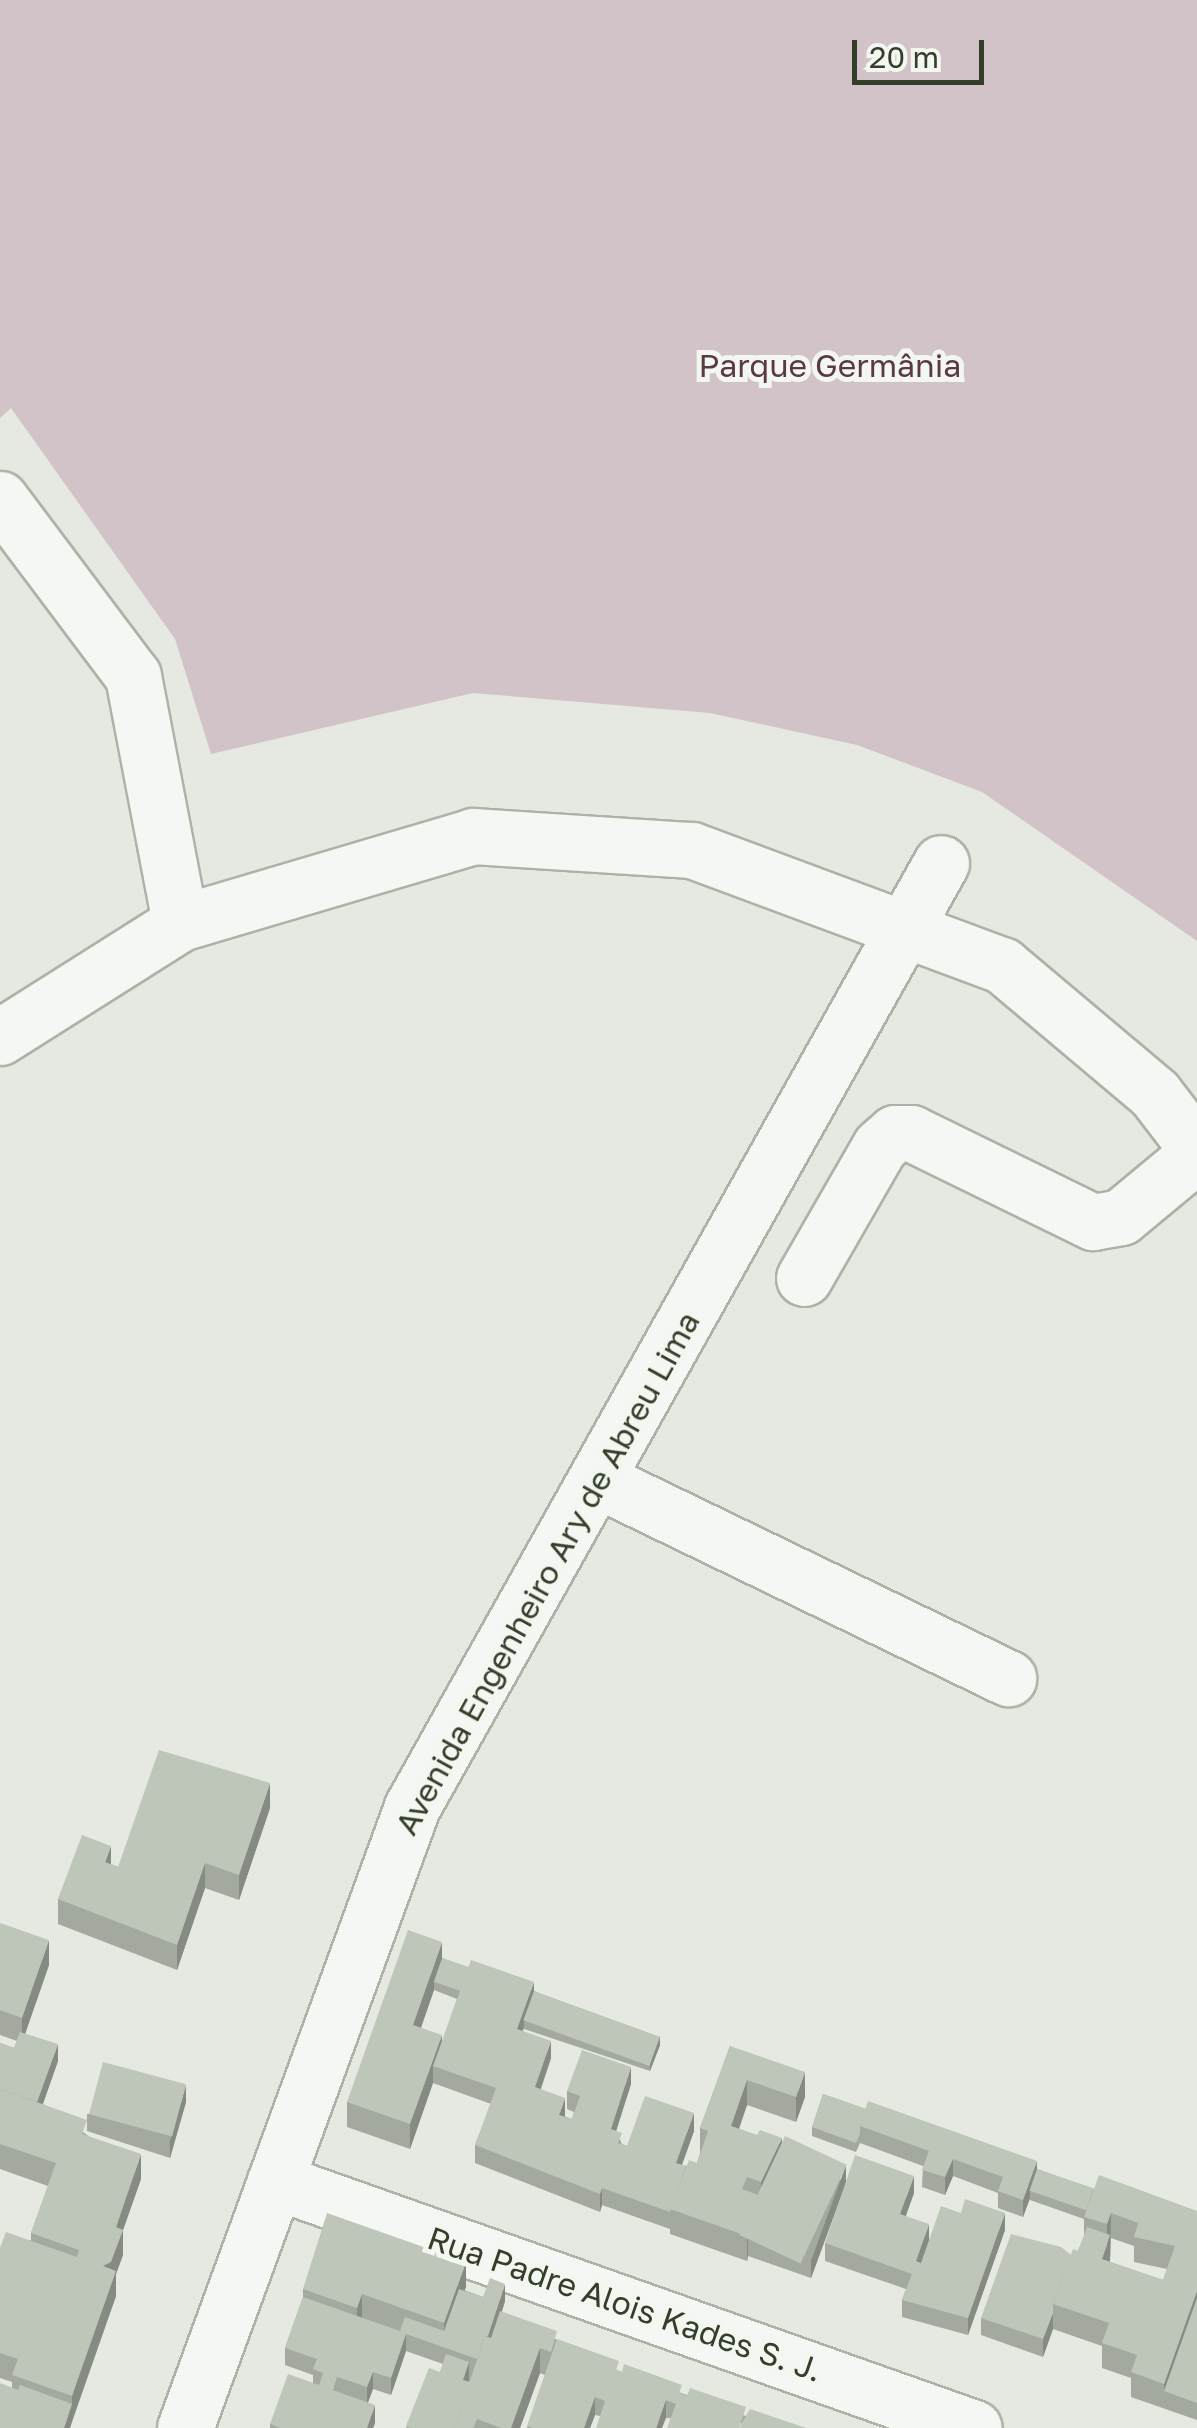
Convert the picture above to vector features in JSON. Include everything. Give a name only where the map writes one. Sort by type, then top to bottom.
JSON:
[{"type":"street","points":[[0,500],[133,676],[180,923]]},
{"type":"street","points":[[0,1037],[180,923],[473,836],[692,850],[1002,965],[1156,1094],[1197,1152],[1121,1217],[1093,1222],[911,1133],[895,1133],[880,1146],[804,1278]]},
{"type":"street","name":"Avenida Engenheiro Ary de Abreu Lima","points":[[185,2428],[412,1806],[941,864]]},
{"type":"street","points":[[596,1479],[1008,1678]]},
{"type":"street","name":"Rua Padre Alois Kades S. J.","points":[[275,2181],[974,2428]]},
{"type":"green space","name":"Parque Germânia","points":[[0,0],[1197,0],[1197,941],[982,792],[857,745],[710,713],[473,693],[211,754],[175,639],[11,408],[0,418]]},
{"type":"building","points":[[159,1750],[270,1783],[239,1875],[205,1863],[177,1945],[58,1899],[82,1835],[111,1846],[105,1862],[118,1867]]},
{"type":"building","points":[[0,1923],[49,1940],[22,2018],[0,2010]]},
{"type":"building","points":[[408,1930],[442,1942],[413,2025],[442,2035],[410,2124],[347,2102]]},
{"type":"building","points":[[442,1958],[468,1967],[460,1991],[434,1982]]},
{"type":"building","points":[[471,1960],[534,1982],[517,2029],[551,2041],[535,2087],[565,2098],[559,2115],[572,2119],[580,2096],[567,2091],[582,2050],[631,2067],[611,2129],[622,2133],[618,2143],[627,2146],[645,2096],[694,2113],[676,2163],[686,2166],[670,2212],[602,2188],[600,2194],[475,2145],[496,2088],[433,2066]]},
{"type":"building","points":[[534,1991],[660,2037],[649,2066],[523,2020]]},
{"type":"building","points":[[20,2032],[58,2044],[37,2102],[0,2089],[0,2043],[14,2048]]},
{"type":"building","points":[[730,2046],[805,2072],[796,2097],[747,2080],[731,2126],[782,2138],[761,2182],[747,2177],[742,2189],[761,2196],[747,2236],[670,2209],[689,2160],[697,2163],[708,2131],[700,2128]]},
{"type":"building","points":[[103,2062],[186,2084],[172,2136],[89,2114]]},
{"type":"building","points":[[0,2089],[87,2120],[82,2134],[141,2154],[116,2227],[123,2230],[111,2262],[103,2266],[116,2271],[72,2396],[12,2375],[18,2359],[0,2353],[0,2248],[6,2232],[77,2257],[79,2250],[31,2233],[56,2163],[0,2144]]},
{"type":"building","points":[[823,2094],[866,2109],[856,2143],[812,2127]]},
{"type":"building","points":[[868,2101],[1037,2161],[1023,2200],[998,2191],[1003,2177],[953,2159],[945,2177],[922,2170],[929,2151],[860,2126]]},
{"type":"building","points":[[785,2136],[847,2165],[801,2264],[739,2235]]},
{"type":"building","points":[[855,2155],[914,2176],[900,2214],[929,2224],[916,2261],[921,2263],[941,2206],[961,2213],[965,2199],[1005,2213],[968,2318],[902,2300],[912,2274],[825,2243]]},
{"type":"building","points":[[1037,2169],[1094,2189],[1086,2210],[1030,2191]]},
{"type":"building","points":[[1099,2175],[1197,2211],[1197,2291],[1164,2384],[1131,2372],[1137,2355],[1102,2343],[1109,2323],[1053,2304],[1073,2249],[1078,2251],[1087,2227],[1110,2235],[1102,2259],[1163,2280],[1175,2246],[1134,2237],[1138,2223],[1111,2213],[1107,2224],[1084,2217]]},
{"type":"building","points":[[327,2213],[466,2262],[444,2323],[362,2294],[357,2308],[303,2289]]},
{"type":"building","points":[[1011,2234],[1061,2247],[1071,2255],[1043,2339],[981,2318]]},
{"type":"building","points":[[490,2278],[505,2284],[477,2359],[406,2334],[391,2378],[373,2372],[367,2387],[337,2377],[333,2390],[375,2405],[367,2428],[280,2428],[270,2424],[288,2374],[319,2385],[323,2373],[313,2369],[317,2359],[285,2348],[303,2297],[400,2331],[405,2317],[444,2331],[459,2289],[483,2297]]},
{"type":"building","points":[[1197,2298],[1197,2403],[1164,2391]]},
{"type":"building","points":[[500,2311],[557,2331],[551,2352],[540,2348],[511,2428],[477,2419],[473,2428],[454,2428],[485,2336],[491,2338]]},
{"type":"building","points":[[557,2339],[619,2361],[616,2370],[622,2372],[624,2364],[682,2385],[679,2393],[687,2396],[690,2388],[746,2407],[739,2428],[667,2428],[676,2404],[666,2400],[656,2428],[596,2428],[605,2401],[595,2397],[584,2428],[527,2426]]},
{"type":"building","points":[[446,2354],[469,2362],[463,2380],[470,2382],[454,2428],[406,2426],[429,2368],[440,2372]]},
{"type":"building","points":[[0,2383],[18,2390],[20,2385],[72,2404],[64,2428],[0,2428]]},
{"type":"building","points":[[750,2409],[806,2428],[739,2428]]}]
